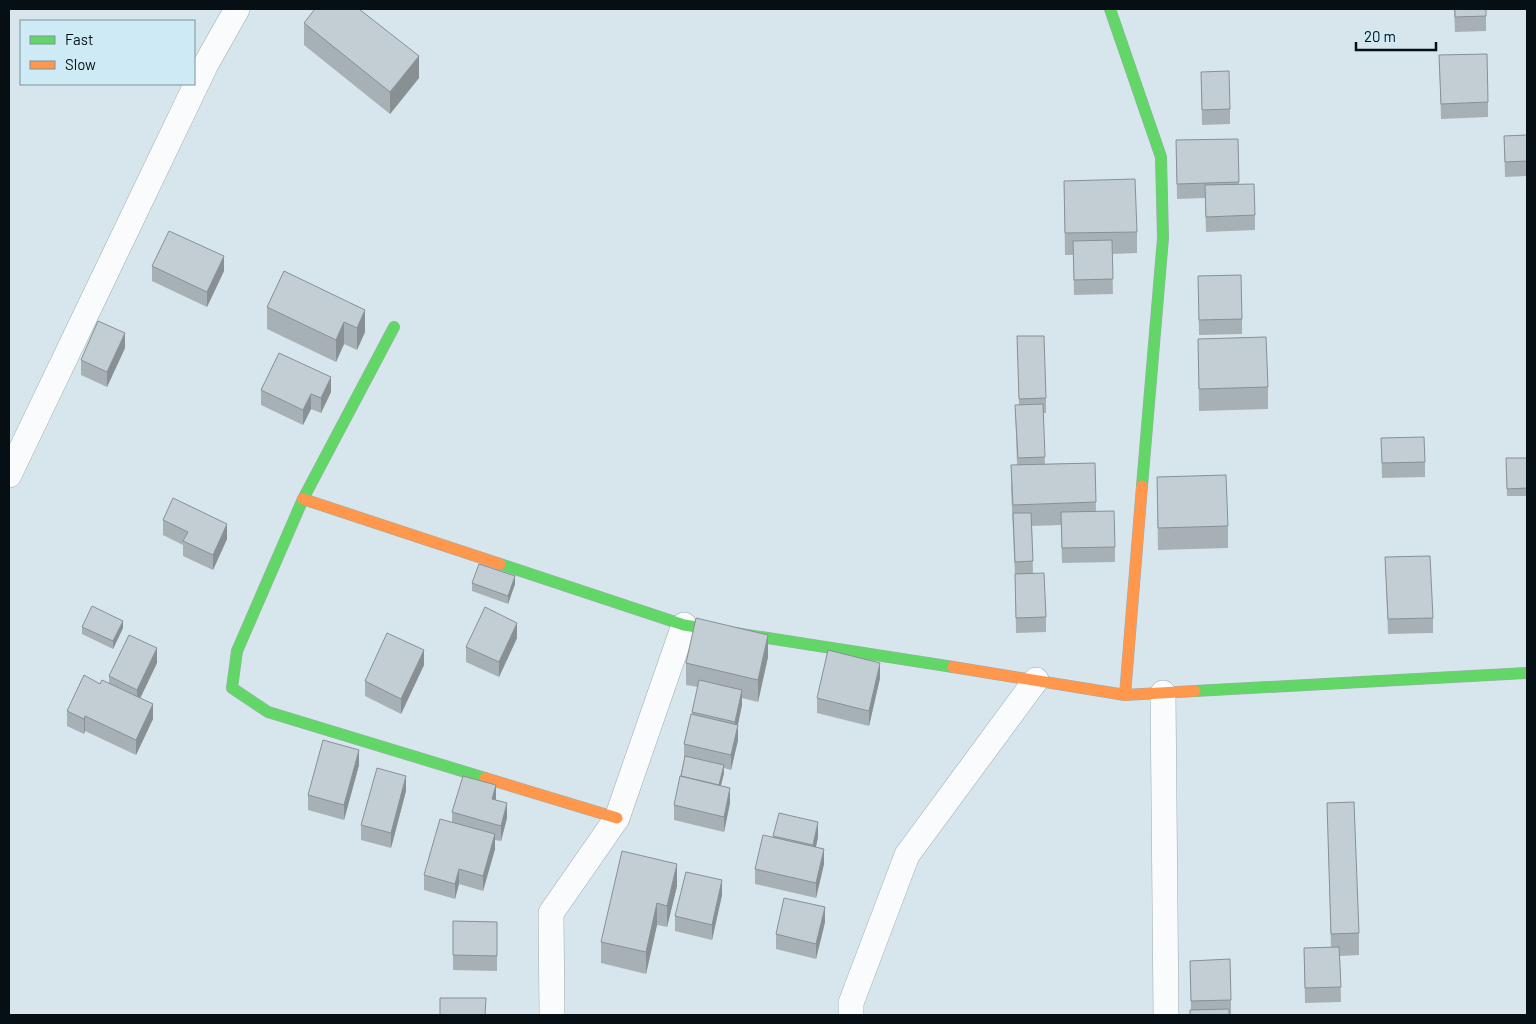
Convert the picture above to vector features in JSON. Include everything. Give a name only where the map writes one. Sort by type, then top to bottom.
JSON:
[{"type":"street","points":[[9,474],[206,64],[237,9]]},
{"type":"street","points":[[1110,9],[1161,157],[1163,229],[1125,695]]},
{"type":"street","points":[[394,326],[303,499],[237,651],[232,688],[268,712],[617,818]]},
{"type":"street","points":[[303,499],[684,626],[1125,695],[1527,673]]},
{"type":"street","points":[[552,1015],[551,913],[617,818],[684,626]]},
{"type":"street","points":[[851,1015],[851,1003],[907,855],[1036,680]]},
{"type":"street","points":[[1163,693],[1166,1015]]},
{"type":"building","points":[[315,9],[359,9],[419,56],[390,92],[304,23]]},
{"type":"building","points":[[1455,9],[1486,9],[1486,16],[1455,17]]},
{"type":"building","points":[[1487,54],[1488,102],[1441,104],[1439,55]]},
{"type":"building","points":[[1229,71],[1230,109],[1202,110],[1201,72]]},
{"type":"building","points":[[1527,135],[1527,161],[1505,162],[1504,136]]},
{"type":"building","points":[[1238,139],[1239,182],[1177,184],[1176,140]]},
{"type":"building","points":[[1135,179],[1137,232],[1065,233],[1064,181]]},
{"type":"building","points":[[1254,184],[1255,215],[1206,217],[1205,185]]},
{"type":"building","points":[[169,231],[224,256],[207,292],[152,266]]},
{"type":"building","points":[[1112,240],[1113,279],[1074,280],[1073,241]]},
{"type":"building","points":[[284,271],[365,310],[357,328],[344,322],[336,340],[267,307]]},
{"type":"building","points":[[1241,275],[1242,319],[1199,320],[1198,276]]},
{"type":"building","points":[[98,321],[125,333],[107,372],[81,360]]},
{"type":"building","points":[[1017,336],[1044,336],[1046,398],[1019,399]]},
{"type":"building","points":[[1266,337],[1268,387],[1199,389],[1198,339]]},
{"type":"building","points":[[279,353],[331,377],[321,398],[311,394],[303,410],[261,390]]},
{"type":"building","points":[[1043,404],[1045,457],[1018,458],[1015,405]]},
{"type":"building","points":[[1424,437],[1425,462],[1382,463],[1381,438]]},
{"type":"building","points":[[1506,458],[1527,458],[1527,488],[1507,489]]},
{"type":"building","points":[[1095,463],[1096,502],[1013,505],[1011,465]]},
{"type":"building","points":[[1226,475],[1228,526],[1158,528],[1157,477]]},
{"type":"building","points":[[173,498],[227,524],[213,555],[183,541],[188,532],[163,520]]},
{"type":"building","points":[[1114,511],[1115,547],[1062,548],[1061,512]]},
{"type":"building","points":[[1013,513],[1031,513],[1033,561],[1015,562]]},
{"type":"building","points":[[1430,556],[1433,618],[1388,619],[1385,557]]},
{"type":"building","points":[[479,564],[515,576],[508,596],[472,583]]},
{"type":"building","points":[[1044,573],[1046,617],[1016,618],[1015,574]]},
{"type":"building","points":[[92,606],[123,621],[113,641],[82,627]]},
{"type":"building","points":[[485,607],[517,623],[499,662],[466,647]]},
{"type":"building","points":[[696,618],[768,635],[758,680],[686,663]]},
{"type":"building","points":[[387,633],[424,650],[401,699],[365,681]]},
{"type":"building","points":[[129,635],[157,648],[137,690],[109,676]]},
{"type":"building","points":[[828,650],[880,663],[869,711],[817,698]]},
{"type":"building","points":[[84,675],[100,684],[102,680],[153,704],[136,740],[85,716],[84,719],[67,711]]},
{"type":"building","points":[[699,680],[742,690],[735,722],[692,712]]},
{"type":"building","points":[[691,714],[738,725],[731,755],[684,744]]},
{"type":"building","points":[[323,740],[359,750],[344,805],[308,795]]},
{"type":"building","points":[[685,756],[724,765],[719,785],[681,776]]},
{"type":"building","points":[[377,768],[406,776],[391,833],[361,825]]},
{"type":"building","points":[[463,776],[496,785],[492,799],[507,803],[501,826],[452,812]]},
{"type":"building","points":[[680,776],[730,788],[724,817],[674,805]]},
{"type":"building","points":[[1354,802],[1359,933],[1331,934],[1327,803]]},
{"type":"building","points":[[779,813],[818,822],[813,845],[773,836]]},
{"type":"building","points":[[440,819],[495,834],[483,876],[459,869],[455,884],[424,875]]},
{"type":"building","points":[[763,835],[824,849],[816,883],[755,869]]},
{"type":"building","points":[[622,851],[677,864],[667,906],[657,903],[646,952],[601,942]]},
{"type":"building","points":[[686,872],[722,880],[712,925],[675,916]]},
{"type":"building","points":[[784,898],[825,907],[816,944],[776,934]]},
{"type":"building","points":[[453,921],[497,922],[497,956],[453,955]]},
{"type":"building","points":[[1339,947],[1341,987],[1305,988],[1304,948]]},
{"type":"building","points":[[1230,959],[1231,1000],[1191,1001],[1190,961]]},
{"type":"building","points":[[440,998],[486,998],[485,1015],[440,1015]]},
{"type":"building","points":[[1229,1009],[1229,1015],[1190,1015],[1190,1010]]},
{"type":"traffic: fast","points":[[1110,9],[1161,157],[1163,238],[1142,486]]},
{"type":"traffic: fast","points":[[394,327],[303,499],[237,651],[232,688],[268,712],[485,778]]},
{"type":"traffic: fast","points":[[500,564],[684,625],[953,667]]},
{"type":"traffic: fast","points":[[1195,691],[1527,673]]},
{"type":"traffic: slow","points":[[1125,695],[1142,486]]},
{"type":"traffic: slow","points":[[303,499],[500,564]]},
{"type":"traffic: slow","points":[[953,667],[1125,695],[1195,691]]},
{"type":"traffic: slow","points":[[485,778],[617,818]]}]
